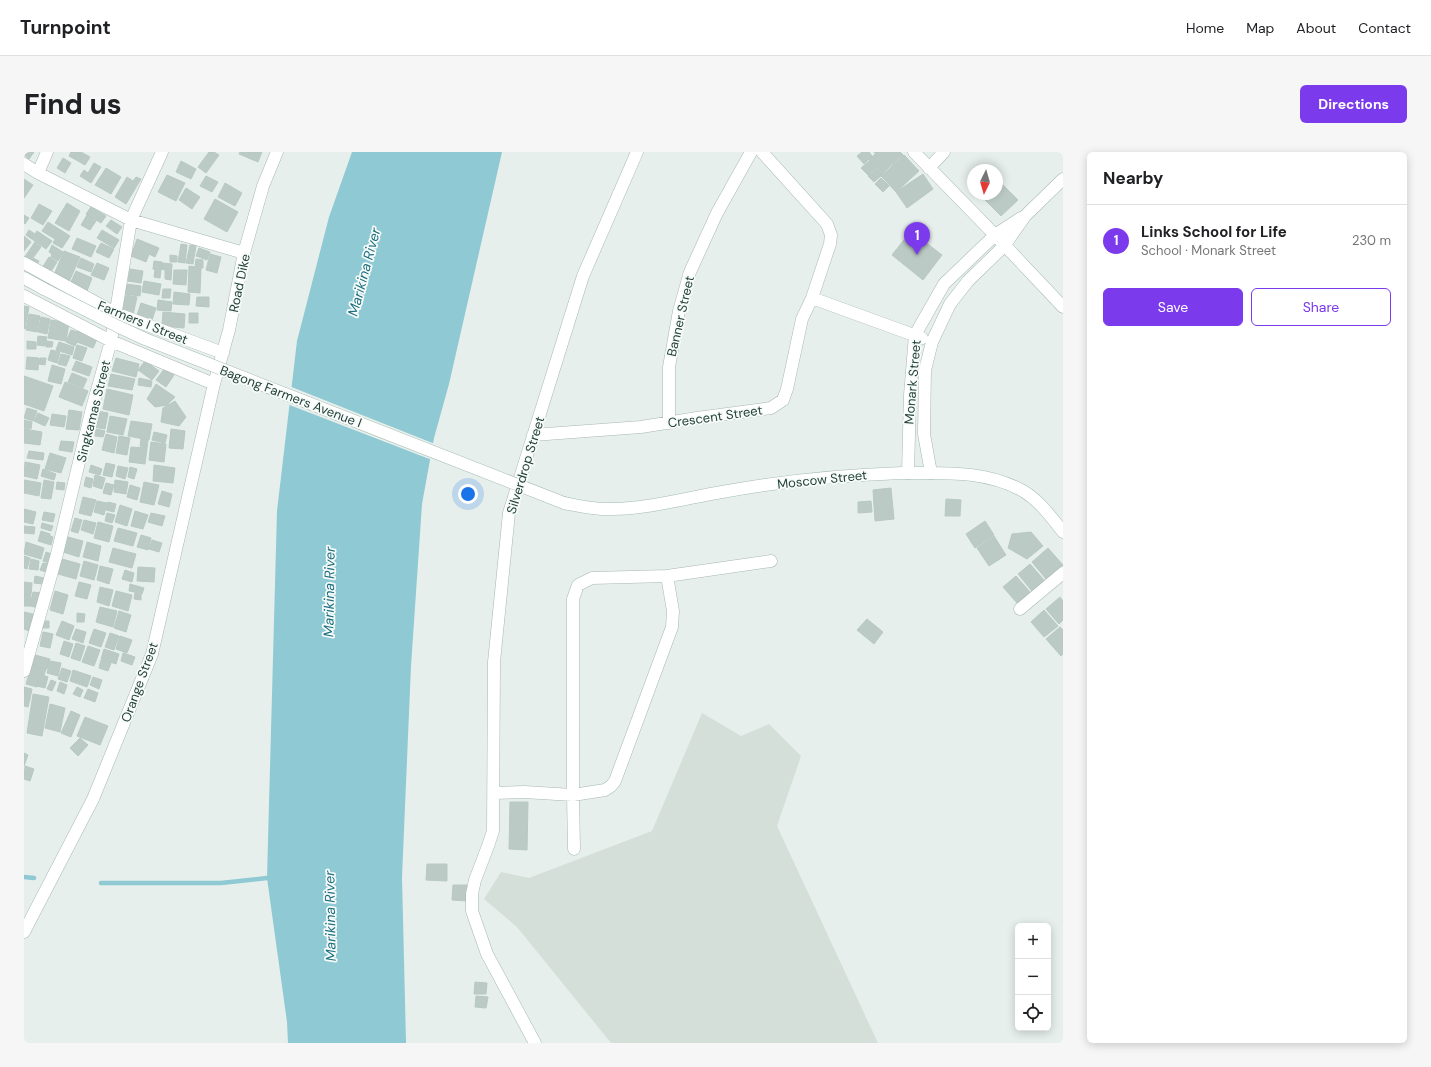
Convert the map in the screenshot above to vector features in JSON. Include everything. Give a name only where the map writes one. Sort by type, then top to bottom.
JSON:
[{"type":"street","points":[[38,173],[47,152]]},
{"type":"street","name":"Singkamas Street","points":[[24,671],[58,554],[92,408],[111,341],[114,313],[131,220],[162,152]]},
{"type":"street","name":"Road Dike","points":[[207,415],[229,330],[244,253],[261,193],[277,152]]},
{"type":"street","name":"Silverdrop Street","points":[[535,1043],[487,954],[472,911],[474,880],[481,865],[493,830],[494,662],[509,513],[583,276],[637,152]]},
{"type":"street","name":"Banner Street","points":[[669,423],[669,367],[679,311],[690,272],[717,213],[751,152]]},
{"type":"street","name":"Crescent Street","points":[[533,435],[640,427],[669,423],[771,408],[783,400],[787,389],[802,319],[812,298],[830,244],[831,235],[827,224],[762,152]]},
{"type":"street","points":[[914,152],[928,168],[995,234],[1004,246],[1063,307]]},
{"type":"street","points":[[928,168],[944,152]]},
{"type":"street","points":[[24,164],[38,173],[131,220],[244,253]]},
{"type":"street","name":"Monark Street","points":[[931,473],[924,434],[925,370],[932,342],[950,304],[957,294],[968,281],[1004,246],[1025,216],[1063,179]]},
{"type":"street","name":"Monark Street","points":[[908,473],[910,395],[915,335],[944,284],[995,234],[1025,216]]},
{"type":"street","name":"Farmers I Street","points":[[24,263],[114,313],[223,353]]},
{"type":"street","name":"Bagong Farmers Avenue I","points":[[24,278],[117,326],[146,339],[564,503]]},
{"type":"street","points":[[944,284],[957,294]]},
{"type":"street","points":[[24,296],[111,341],[214,384]]},
{"type":"street","points":[[812,298],[932,342]]},
{"type":"street","name":"Orange Street","points":[[24,932],[93,799],[152,654],[207,415]]},
{"type":"street","name":"Moscow Street","points":[[564,503],[595,508],[626,508],[735,489],[841,476],[908,473],[961,473],[985,477],[1006,483],[1023,491],[1038,502],[1063,532]]},
{"type":"street","points":[[574,849],[573,599],[578,585],[592,578],[667,576],[772,561]]},
{"type":"street","points":[[1020,609],[1063,573]]},
{"type":"street","points":[[494,793],[524,792],[573,795],[605,790],[611,786],[672,628],[673,611],[667,576]]},
{"type":"shaded area","points":[[702,713],[741,736],[769,724],[801,756],[777,826],[878,1043],[611,1043],[517,927],[484,899],[501,872],[529,878],[652,831]]},
{"type":"water","name":"Marikina River","points":[[352,152],[502,152],[449,384],[434,438],[422,504],[411,666],[402,877],[406,1043],[288,1043],[287,1022],[267,878],[277,511],[297,341],[329,217]]},
{"type":"pier","points":[[289,386],[435,444],[432,460],[287,404]]},
{"type":"building","points":[[24,152],[34,152],[29,159],[24,155]]},
{"type":"building","points":[[71,152],[81,152],[90,157],[85,165],[69,156]]},
{"type":"building","points":[[209,152],[214,152],[219,155],[206,173],[198,167]]},
{"type":"building","points":[[240,152],[262,152],[258,162],[239,154]]},
{"type":"building","points":[[862,152],[869,152],[872,156],[864,164],[857,156]]},
{"type":"building","points":[[874,152],[900,152],[903,155],[888,168]]},
{"type":"building","points":[[875,154],[888,168],[882,174],[869,160]]},
{"type":"building","points":[[904,155],[919,171],[896,192],[881,176]]},
{"type":"building","points":[[63,158],[71,163],[65,173],[57,168]]},
{"type":"building","points":[[181,161],[196,169],[191,179],[176,172]]},
{"type":"building","points":[[869,161],[876,168],[868,175],[861,168]]},
{"type":"building","points":[[94,163],[101,167],[91,183],[80,176],[84,170],[88,173]]},
{"type":"building","points":[[106,168],[121,177],[111,194],[95,185]]},
{"type":"building","points":[[876,169],[882,175],[874,182],[868,176]]},
{"type":"building","points":[[923,174],[933,189],[907,208],[896,192]]},
{"type":"building","points":[[167,175],[185,183],[176,201],[158,192]]},
{"type":"building","points":[[206,176],[218,182],[212,192],[200,186]]},
{"type":"building","points":[[127,177],[133,181],[136,177],[141,179],[126,204],[115,197]]},
{"type":"building","points":[[881,178],[889,186],[883,192],[875,184]]},
{"type":"building","points":[[24,179],[33,185],[24,198]]},
{"type":"building","points":[[225,183],[242,193],[235,206],[218,197]]},
{"type":"building","points":[[1003,185],[1018,200],[1001,216],[985,200],[1003,200]]},
{"type":"building","points":[[186,188],[200,197],[192,209],[179,200]]},
{"type":"building","points":[[215,199],[238,212],[227,232],[204,219]]},
{"type":"building","points":[[67,203],[80,211],[69,231],[55,223]]},
{"type":"building","points":[[39,204],[52,211],[43,225],[31,218]]},
{"type":"building","points":[[91,207],[106,216],[101,223],[86,214]]},
{"type":"building","points":[[24,215],[29,218],[25,224],[24,223]]},
{"type":"building","points":[[87,215],[96,221],[90,230],[81,225]]},
{"type":"building","points":[[111,220],[122,227],[117,234],[106,226]]},
{"type":"building","points":[[48,222],[70,236],[62,248],[53,243],[55,239],[42,231]]},
{"type":"building","points":[[29,230],[35,234],[37,231],[52,241],[46,249],[26,235]]},
{"type":"building","points":[[102,230],[119,240],[114,248],[97,238]]},
{"type":"building","points":[[911,231],[942,255],[923,280],[892,255]]},
{"type":"building","points":[[24,236],[31,242],[24,251]]},
{"type":"building","points":[[77,238],[96,246],[91,257],[72,249]]},
{"type":"building","points":[[137,239],[159,248],[155,257],[149,254],[146,262],[131,256]]},
{"type":"building","points":[[35,242],[41,247],[33,258],[39,261],[35,267],[24,258]]},
{"type":"building","points":[[101,243],[114,249],[109,258],[96,252]]},
{"type":"building","points":[[181,244],[187,245],[185,263],[178,262]]},
{"type":"building","points":[[52,245],[63,252],[58,261],[51,257],[52,254],[49,252]]},
{"type":"building","points":[[190,245],[196,246],[193,264],[186,263]]},
{"type":"building","points":[[199,248],[210,252],[207,260],[196,256]]},
{"type":"building","points":[[64,251],[80,257],[68,284],[53,277]]},
{"type":"building","points":[[210,254],[221,257],[217,273],[206,270]]},
{"type":"building","points":[[170,255],[177,256],[177,262],[170,262]]},
{"type":"building","points":[[49,257],[57,262],[50,273],[42,268]]},
{"type":"building","points":[[81,258],[94,264],[91,272],[77,267]]},
{"type":"building","points":[[196,259],[203,260],[203,268],[201,268],[200,293],[188,292],[189,266],[195,267]]},
{"type":"building","points":[[154,261],[162,262],[160,278],[154,277]]},
{"type":"building","points":[[97,263],[109,268],[104,280],[91,275]]},
{"type":"building","points":[[162,263],[172,264],[171,280],[165,279],[165,270],[161,269]]},
{"type":"building","points":[[130,269],[143,271],[141,283],[128,281]]},
{"type":"building","points":[[174,270],[187,270],[186,285],[173,284]]},
{"type":"building","points":[[76,271],[92,278],[87,291],[70,284]]},
{"type":"building","points":[[144,281],[161,284],[159,295],[142,292]]},
{"type":"building","points":[[126,284],[141,286],[140,296],[125,294]]},
{"type":"building","points":[[163,289],[171,289],[170,298],[162,298]]},
{"type":"building","points":[[174,292],[190,294],[189,305],[173,304]]},
{"type":"building","points":[[126,295],[137,297],[133,315],[122,313]]},
{"type":"building","points":[[197,297],[209,297],[209,307],[196,306]]},
{"type":"building","points":[[158,300],[172,302],[171,311],[157,310]]},
{"type":"building","points":[[141,303],[156,308],[151,323],[136,318]]},
{"type":"building","points":[[24,306],[29,307],[25,329],[24,328]]},
{"type":"building","points":[[163,312],[185,314],[184,328],[162,326]]},
{"type":"building","points":[[189,313],[198,313],[198,323],[189,323]]},
{"type":"building","points":[[29,314],[40,316],[37,332],[26,330]]},
{"type":"building","points":[[41,317],[50,319],[47,334],[38,332]]},
{"type":"building","points":[[51,320],[69,323],[66,341],[48,338]]},
{"type":"building","points":[[79,329],[98,337],[93,348],[77,342],[75,346],[66,342],[71,330],[78,332]]},
{"type":"building","points":[[38,336],[47,337],[45,346],[37,345]]},
{"type":"building","points":[[27,341],[36,342],[36,349],[27,349]]},
{"type":"building","points":[[47,341],[53,342],[52,347],[46,347]]},
{"type":"building","points":[[59,342],[74,347],[72,355],[56,350]]},
{"type":"building","points":[[77,345],[87,348],[82,361],[73,358]]},
{"type":"building","points":[[51,350],[60,352],[57,363],[48,360]]},
{"type":"building","points":[[61,354],[70,356],[66,366],[58,364]]},
{"type":"building","points":[[27,357],[39,358],[38,370],[26,369]]},
{"type":"building","points":[[40,358],[46,358],[45,365],[39,364]]},
{"type":"building","points":[[116,358],[139,364],[136,377],[112,371]]},
{"type":"building","points":[[76,361],[92,367],[89,376],[72,370]]},
{"type":"building","points":[[145,361],[159,371],[152,380],[138,370]]},
{"type":"building","points":[[52,365],[65,369],[61,384],[48,381]]},
{"type":"building","points":[[165,368],[174,375],[166,387],[156,380]]},
{"type":"building","points":[[72,373],[87,379],[83,388],[68,382]]},
{"type":"building","points":[[111,374],[135,379],[132,390],[108,386]]},
{"type":"building","points":[[24,376],[53,386],[44,411],[24,404]]},
{"type":"building","points":[[139,378],[152,381],[151,387],[138,385]]},
{"type":"building","points":[[65,382],[88,391],[82,406],[59,397]]},
{"type":"building","points":[[156,384],[175,397],[167,405],[155,407],[147,399]]},
{"type":"building","points":[[107,389],[133,395],[129,415],[103,409]]},
{"type":"building","points":[[175,401],[186,417],[179,426],[161,422],[163,408]]},
{"type":"building","points":[[27,408],[37,411],[33,421],[24,418]]},
{"type":"building","points":[[69,410],[82,412],[79,430],[66,429]]},
{"type":"building","points":[[97,411],[108,413],[105,429],[94,427]]},
{"type":"building","points":[[38,413],[49,418],[45,426],[34,421]]},
{"type":"building","points":[[52,414],[66,416],[64,427],[50,425]]},
{"type":"building","points":[[110,416],[127,419],[123,435],[107,432]]},
{"type":"building","points":[[24,420],[32,422],[31,429],[24,428]]},
{"type":"building","points":[[131,421],[152,424],[149,440],[128,436]]},
{"type":"building","points":[[24,429],[42,432],[40,445],[24,443]]},
{"type":"building","points":[[96,429],[105,431],[103,437],[95,436]]},
{"type":"building","points":[[171,429],[185,431],[183,449],[169,448]]},
{"type":"building","points":[[154,432],[167,435],[165,443],[152,440]]},
{"type":"building","points":[[106,434],[117,437],[114,453],[102,450]]},
{"type":"building","points":[[119,436],[130,438],[127,455],[116,453]]},
{"type":"building","points":[[141,439],[148,440],[147,448],[140,446]]},
{"type":"building","points":[[61,441],[74,442],[72,452],[59,450]]},
{"type":"building","points":[[151,442],[166,444],[164,462],[149,460]]},
{"type":"building","points":[[131,447],[147,448],[145,464],[129,462]]},
{"type":"building","points":[[29,451],[44,453],[43,460],[27,458]]},
{"type":"building","points":[[50,453],[66,458],[61,473],[45,469]]},
{"type":"building","points":[[25,462],[40,465],[37,479],[24,476]]},
{"type":"building","points":[[106,463],[115,465],[112,477],[103,475]]},
{"type":"building","points":[[91,465],[102,469],[100,475],[89,472]]},
{"type":"building","points":[[154,465],[175,468],[173,483],[153,481]]},
{"type":"building","points":[[118,466],[128,468],[125,479],[116,476]]},
{"type":"building","points":[[130,467],[137,469],[134,479],[128,477]]},
{"type":"building","points":[[43,469],[56,474],[54,480],[41,476]]},
{"type":"building","points":[[95,475],[105,478],[102,489],[93,486]]},
{"type":"building","points":[[86,477],[93,479],[91,488],[84,486]]},
{"type":"building","points":[[24,480],[41,483],[39,496],[24,493]]},
{"type":"building","points":[[44,480],[54,482],[51,499],[41,498]]},
{"type":"building","points":[[115,480],[128,482],[126,494],[114,492]]},
{"type":"building","points":[[57,482],[65,483],[64,490],[56,489]]},
{"type":"building","points":[[144,482],[159,485],[154,505],[140,502]]},
{"type":"building","points":[[106,483],[114,485],[111,495],[103,493]]},
{"type":"building","points":[[130,485],[140,488],[137,500],[127,497]]},
{"type":"building","points":[[891,488],[894,519],[875,521],[873,490]]},
{"type":"building","points":[[162,491],[172,494],[169,507],[158,504]]},
{"type":"building","points":[[83,497],[96,500],[91,516],[79,513]]},
{"type":"building","points":[[946,499],[961,500],[960,516],[945,516]]},
{"type":"building","points":[[97,501],[107,503],[104,515],[94,512]]},
{"type":"building","points":[[871,501],[872,512],[858,513],[858,502]]},
{"type":"building","points":[[108,502],[116,504],[114,512],[106,510]]},
{"type":"building","points":[[120,505],[132,509],[127,526],[115,522]]},
{"type":"building","points":[[24,509],[36,512],[33,524],[24,522]]},
{"type":"building","points":[[135,511],[148,515],[143,529],[131,526]]},
{"type":"building","points":[[44,512],[55,514],[53,522],[42,520]]},
{"type":"building","points":[[107,513],[115,515],[112,523],[105,521]]},
{"type":"building","points":[[151,513],[165,516],[162,526],[148,522]]},
{"type":"building","points":[[75,518],[82,520],[78,533],[71,531]]},
{"type":"building","points":[[84,520],[96,523],[93,534],[81,530]]},
{"type":"building","points":[[985,521],[994,535],[975,548],[966,534]]},
{"type":"building","points":[[98,522],[113,526],[109,542],[94,538]]},
{"type":"building","points":[[42,523],[53,526],[51,531],[41,528]]},
{"type":"building","points":[[24,526],[35,527],[34,534],[24,533]]},
{"type":"building","points":[[118,528],[137,533],[133,546],[114,541]]},
{"type":"building","points":[[41,531],[50,534],[50,536],[53,537],[51,545],[38,541]]},
{"type":"building","points":[[1031,532],[1043,546],[1027,559],[1008,548],[1012,534]]},
{"type":"building","points":[[141,535],[151,538],[148,550],[137,547]]},
{"type":"building","points":[[994,536],[1006,555],[989,566],[977,548]]},
{"type":"building","points":[[68,537],[83,541],[79,557],[63,552]]},
{"type":"building","points":[[152,540],[162,543],[159,552],[149,549]]},
{"type":"building","points":[[26,542],[44,548],[41,559],[24,554]]},
{"type":"building","points":[[87,542],[101,546],[98,561],[83,557]]},
{"type":"building","points":[[113,548],[136,554],[132,568],[109,562]]},
{"type":"building","points":[[1048,548],[1063,565],[1046,579],[1032,562]]},
{"type":"building","points":[[46,552],[52,554],[49,563],[43,561]]},
{"type":"building","points":[[24,556],[30,558],[27,569],[24,568]]},
{"type":"building","points":[[31,559],[39,561],[38,570],[29,569]]},
{"type":"building","points":[[62,559],[80,564],[76,579],[58,574]]},
{"type":"building","points":[[84,561],[98,565],[94,580],[80,576]]},
{"type":"building","points":[[43,563],[48,564],[46,572],[40,570]]},
{"type":"building","points":[[1030,564],[1044,580],[1032,591],[1018,574]]},
{"type":"building","points":[[100,566],[113,569],[109,584],[97,580]]},
{"type":"building","points":[[138,567],[155,568],[154,582],[137,581]]},
{"type":"building","points":[[125,570],[134,573],[132,582],[122,579]]},
{"type":"building","points":[[35,576],[44,578],[43,584],[34,583]]},
{"type":"building","points":[[1016,576],[1030,592],[1017,603],[1003,587]]},
{"type":"building","points":[[24,582],[32,583],[31,595],[24,595]]},
{"type":"building","points":[[79,582],[91,585],[87,599],[75,596]]},
{"type":"building","points":[[130,584],[144,588],[141,594],[141,600],[134,599],[135,592],[129,591]]},
{"type":"building","points":[[100,587],[113,590],[109,606],[97,602]]},
{"type":"building","points":[[55,591],[68,595],[63,614],[50,610]]},
{"type":"building","points":[[116,591],[132,595],[128,611],[112,606]]},
{"type":"building","points":[[33,592],[41,593],[39,608],[30,606]]},
{"type":"building","points":[[24,595],[31,596],[30,606],[24,606]]},
{"type":"building","points":[[1060,597],[1063,601],[1063,620],[1059,624],[1046,609]]},
{"type":"building","points":[[100,607],[117,611],[113,627],[96,622]]},
{"type":"building","points":[[1044,610],[1058,626],[1044,637],[1031,622]]},
{"type":"building","points":[[119,611],[131,615],[126,632],[114,628]]},
{"type":"building","points":[[24,612],[33,614],[29,631],[24,629]]},
{"type":"building","points":[[77,613],[85,614],[84,622],[77,622]]},
{"type":"building","points":[[867,619],[883,632],[874,644],[857,630]]},
{"type":"building","points":[[44,621],[49,621],[49,628],[43,628]]},
{"type":"building","points":[[62,621],[74,626],[69,640],[56,635]]},
{"type":"building","points":[[1060,627],[1063,630],[1063,654],[1061,656],[1046,639]]},
{"type":"building","points":[[76,629],[86,632],[83,643],[72,639]]},
{"type":"building","points":[[94,629],[106,633],[101,647],[89,643]]},
{"type":"building","points":[[43,632],[53,634],[50,648],[40,646]]},
{"type":"building","points":[[110,633],[119,636],[114,650],[105,647]]},
{"type":"building","points":[[120,636],[132,640],[127,653],[116,649]]},
{"type":"building","points":[[64,641],[73,644],[69,657],[60,654]]},
{"type":"building","points":[[76,643],[85,646],[80,661],[71,658]]},
{"type":"building","points":[[88,646],[100,650],[94,666],[82,662]]},
{"type":"building","points":[[104,649],[119,654],[116,664],[101,659]]},
{"type":"building","points":[[123,653],[135,657],[132,665],[121,661]]},
{"type":"building","points":[[35,655],[50,659],[47,669],[32,665]]},
{"type":"building","points":[[101,660],[111,663],[108,671],[99,668]]},
{"type":"building","points":[[50,661],[61,663],[58,676],[47,673]]},
{"type":"building","points":[[32,665],[46,669],[44,675],[40,674],[37,687],[26,684]]},
{"type":"building","points":[[62,668],[71,671],[67,682],[58,679]]},
{"type":"building","points":[[73,670],[91,676],[87,687],[70,681]]},
{"type":"building","points":[[41,674],[48,677],[45,688],[37,686]]},
{"type":"building","points":[[93,677],[102,680],[99,689],[90,685]]},
{"type":"building","points":[[51,680],[56,682],[52,691],[47,689]]},
{"type":"building","points":[[60,682],[67,685],[64,694],[57,691]]},
{"type":"building","points":[[24,687],[32,689],[30,699],[24,697]]},
{"type":"building","points":[[77,687],[83,690],[80,697],[73,694]]},
{"type":"building","points":[[88,689],[98,693],[95,702],[84,698]]},
{"type":"building","points":[[33,694],[49,697],[42,736],[27,733]]},
{"type":"building","points":[[24,698],[30,699],[28,707],[24,706]]},
{"type":"building","points":[[50,704],[65,708],[60,732],[45,728]]},
{"type":"building","points":[[71,711],[80,715],[71,737],[61,733]]},
{"type":"building","points":[[85,717],[108,726],[100,745],[77,736]]},
{"type":"building","points":[[80,738],[88,745],[78,756],[70,748]]},
{"type":"building","points":[[24,753],[28,755],[24,766]]},
{"type":"building","points":[[25,766],[34,769],[30,781],[24,779]]},
{"type":"building","points":[[510,802],[528,802],[527,850],[509,849]]},
{"type":"building","points":[[427,864],[447,864],[447,881],[426,880]]},
{"type":"building","points":[[453,885],[467,885],[467,901],[452,900]]},
{"type":"building","points":[[475,982],[487,983],[486,994],[474,994]]},
{"type":"building","points":[[476,996],[488,997],[486,1008],[475,1007]]},
{"type":"waterway","points":[[24,877],[34,878]]},
{"type":"waterway","points":[[101,883],[221,883],[267,878]]},
{"type":"place","name":"Links School for Life","points":[[917,255]]}]
